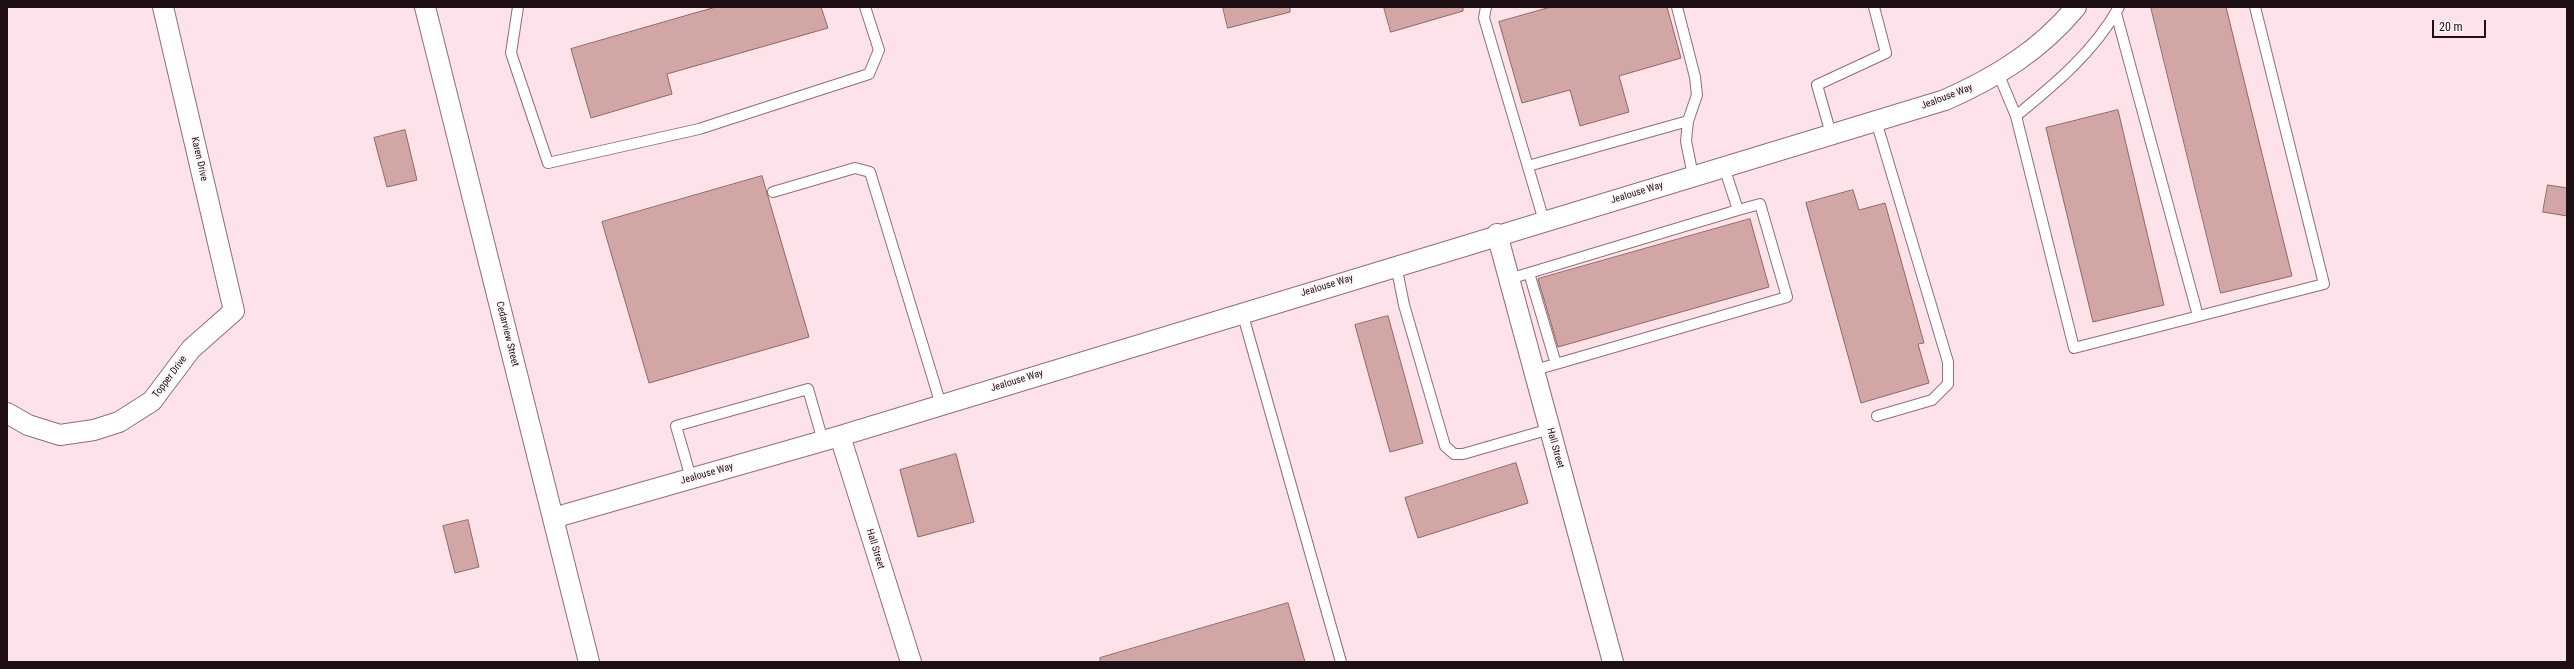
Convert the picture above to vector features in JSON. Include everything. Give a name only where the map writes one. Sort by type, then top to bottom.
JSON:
[{"type":"street","name":"Karen Drive","points":[[163,7],[234,311]]},
{"type":"street","name":"Cedarview Street","points":[[425,7],[589,662]]},
{"type":"street","name":"Jealouse Way","points":[[553,518],[941,405],[1497,234],[1945,100],[1983,83],[1998,73],[2058,28],[2076,7]]},
{"type":"street","name":"Hall Street","points":[[1497,234],[1613,662]]},
{"type":"street","name":"Topper Drive","points":[[7,413],[28,426],[60,435],[94,430],[119,422],[152,401],[191,349],[234,311]]},
{"type":"street","name":"Hall Street","points":[[831,438],[910,662]]},
{"type":"lane","points":[[518,7],[512,53],[548,163],[699,128],[869,74],[879,50],[865,7]]},
{"type":"lane","points":[[1486,7],[1484,18],[1544,221]]},
{"type":"lane","points":[[1677,7],[1695,77],[1696,95],[1688,122],[1686,141],[1693,176]]},
{"type":"lane","points":[[1831,134],[1817,85],[1886,52],[1874,7]]},
{"type":"lane","points":[[1998,73],[2016,116],[2074,348],[2324,284],[2255,7]]},
{"type":"lane","points":[[2016,116],[2055,84],[2091,48],[2117,10]]},
{"type":"lane","points":[[2117,10],[2198,316]]},
{"type":"lane","points":[[1876,121],[1948,362],[1948,384],[1932,400],[1877,416]]},
{"type":"lane","points":[[1528,166],[1688,122]]},
{"type":"lane","points":[[1724,167],[1738,210]]},
{"type":"lane","points":[[773,192],[855,168],[870,172],[941,405]]},
{"type":"lane","points":[[1509,279],[1760,204],[1786,297],[1534,370]]},
{"type":"lane","points":[[1396,265],[1404,305],[1445,446],[1454,454],[1464,454],[1550,429]]},
{"type":"lane","points":[[1529,273],[1556,364]]},
{"type":"lane","points":[[1242,312],[1341,662]]},
{"type":"lane","points":[[691,478],[676,426],[808,389],[831,438]]},
{"type":"building","points":[[716,7],[821,7],[828,28],[667,74],[672,94],[591,118],[571,49]]},
{"type":"building","points":[[1223,7],[1290,7],[1290,12],[1228,28]]},
{"type":"building","points":[[1384,7],[1463,7],[1463,11],[1391,32]]},
{"type":"building","points":[[1551,7],[1667,7],[1681,58],[1619,76],[1629,112],[1580,126],[1570,90],[1522,103],[1499,22]]},
{"type":"building","points":[[2151,7],[2226,7],[2292,276],[2221,293]]},
{"type":"building","points":[[2118,110],[2164,305],[2093,322],[2046,128]]},
{"type":"building","points":[[405,130],[417,180],[387,187],[374,138]]},
{"type":"building","points":[[762,176],[809,337],[649,383],[602,222]]},
{"type":"building","points":[[2548,185],[2567,188],[2567,216],[2543,212]]},
{"type":"building","points":[[1853,190],[1859,210],[1885,203],[1924,343],[1918,344],[1929,383],[1861,403],[1806,203]]},
{"type":"building","points":[[1750,219],[1769,287],[1558,347],[1538,279]]},
{"type":"building","points":[[1388,316],[1423,443],[1390,452],[1355,325]]},
{"type":"building","points":[[956,454],[974,522],[918,537],[900,470]]},
{"type":"building","points":[[1516,463],[1528,503],[1418,538],[1405,498]]},
{"type":"building","points":[[468,520],[479,567],[455,573],[443,526]]},
{"type":"building","points":[[1288,603],[1305,662],[1100,662],[1100,658]]}]
